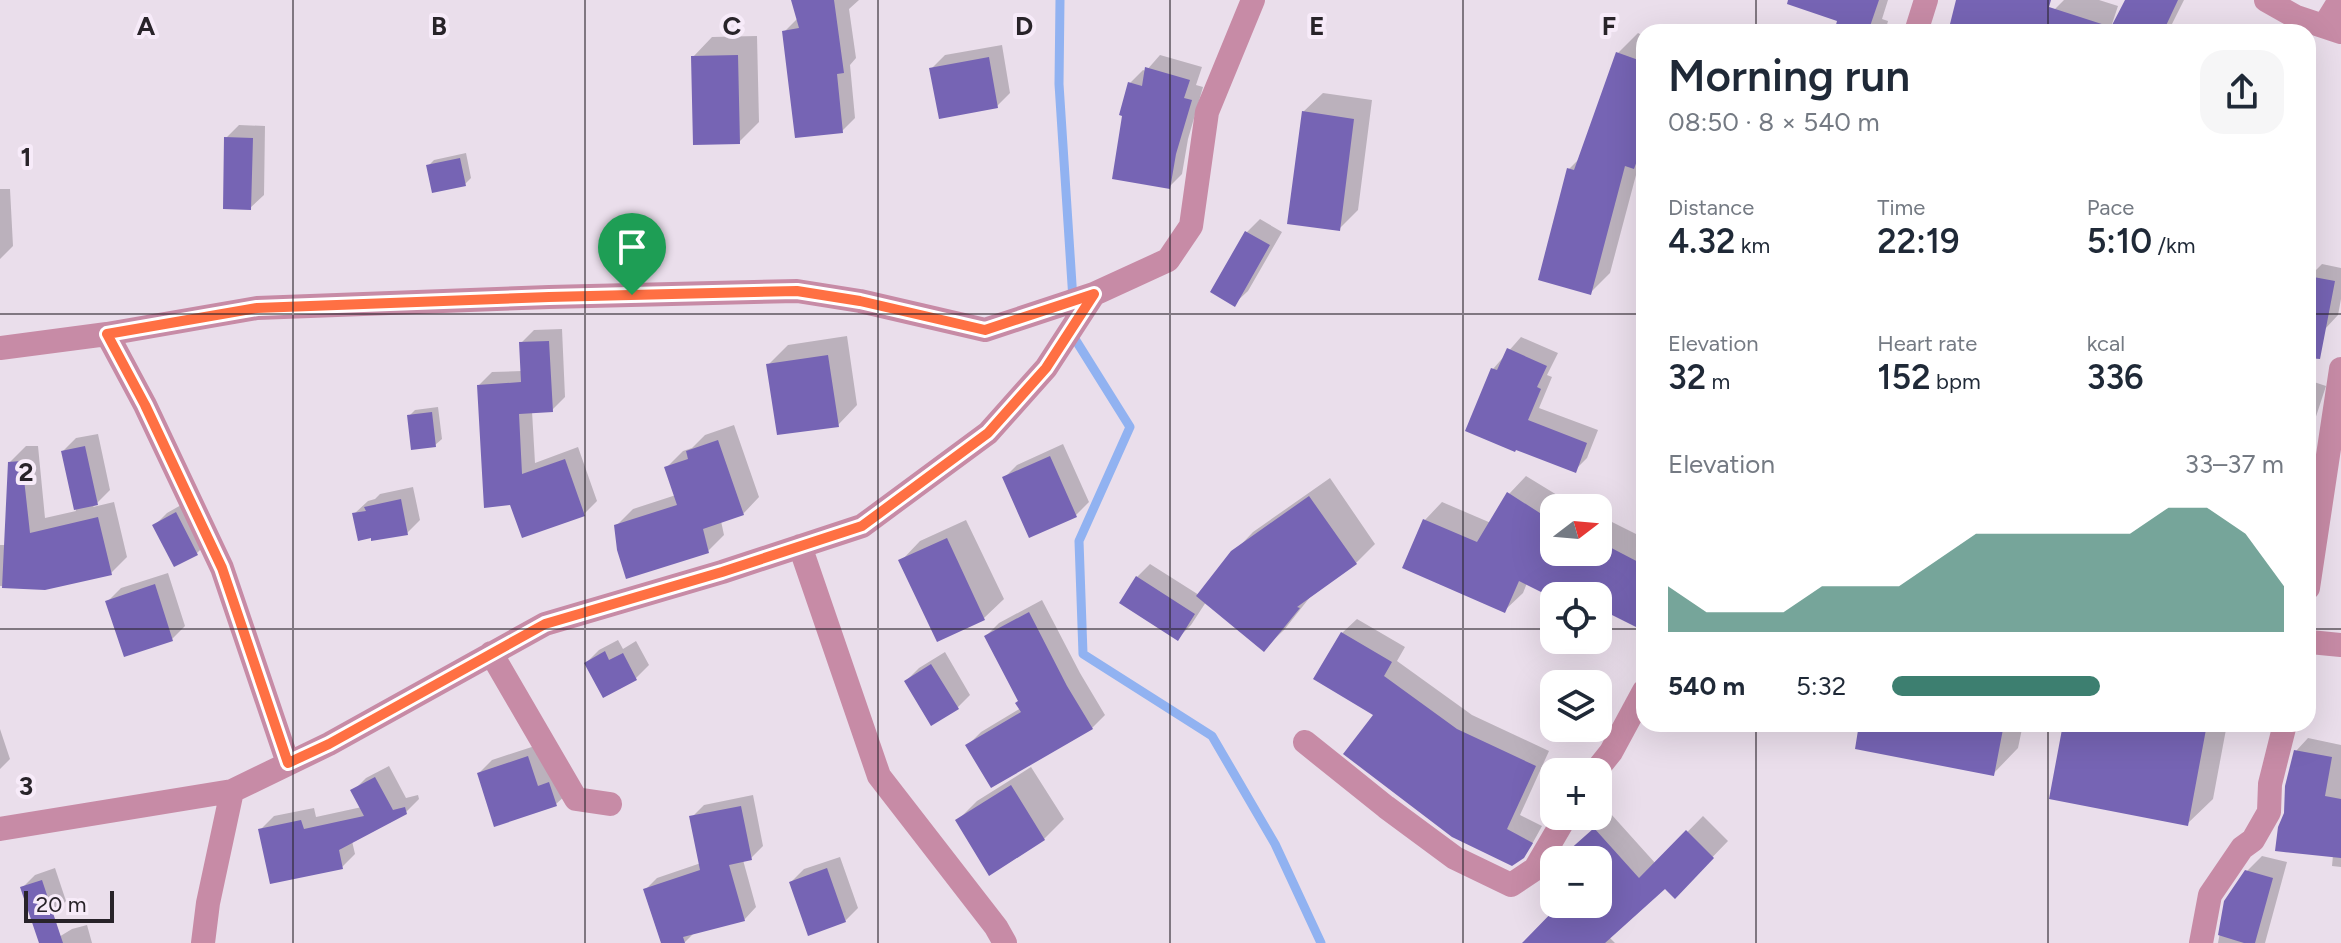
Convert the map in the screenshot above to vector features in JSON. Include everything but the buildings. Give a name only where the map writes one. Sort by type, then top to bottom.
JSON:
[{"type":"street","points":[[0,348],[107,334],[257,308],[797,291],[860,301],[985,330],[1094,294],[1168,260],[1191,226],[1207,112],[1253,0]]},
{"type":"street","points":[[1918,24],[1926,0]]},
{"type":"street","points":[[2266,0],[2296,17],[2332,29],[2340,0]]},
{"type":"street","points":[[0,829],[232,791],[329,744],[545,624],[722,572],[862,526],[988,433],[1046,368],[1094,294]]},
{"type":"street","points":[[107,334],[145,405],[222,568],[288,763]]},
{"type":"street","points":[[2316,535],[2341,369]]},
{"type":"street","points":[[800,546],[879,776],[996,927],[1005,943]]},
{"type":"street","points":[[2316,643],[2341,645]]},
{"type":"street","points":[[491,653],[576,799],[610,804]]},
{"type":"street","points":[[1606,758],[1636,706]]},
{"type":"street","points":[[2201,943],[2210,895],[2242,848],[2253,840],[2269,812],[2270,784],[2283,732]]},
{"type":"street","points":[[1305,742],[1455,858],[1511,885],[1535,869],[1558,830]]},
{"type":"street","points":[[203,943],[208,903],[232,791]]},
{"type":"waterway","points":[[1060,0],[1059,84],[1073,300]]},
{"type":"waterway","points":[[1075,331],[1075,339],[1130,427],[1079,541],[1083,654],[1212,736],[1275,844],[1321,943]]},
{"type":"route","points":[[797,291],[860,301],[985,330],[1094,294],[1046,368],[988,433],[862,526],[722,572],[545,624],[329,744],[288,763],[222,568],[145,405],[107,334],[257,308],[632,295],[797,291]]}]
